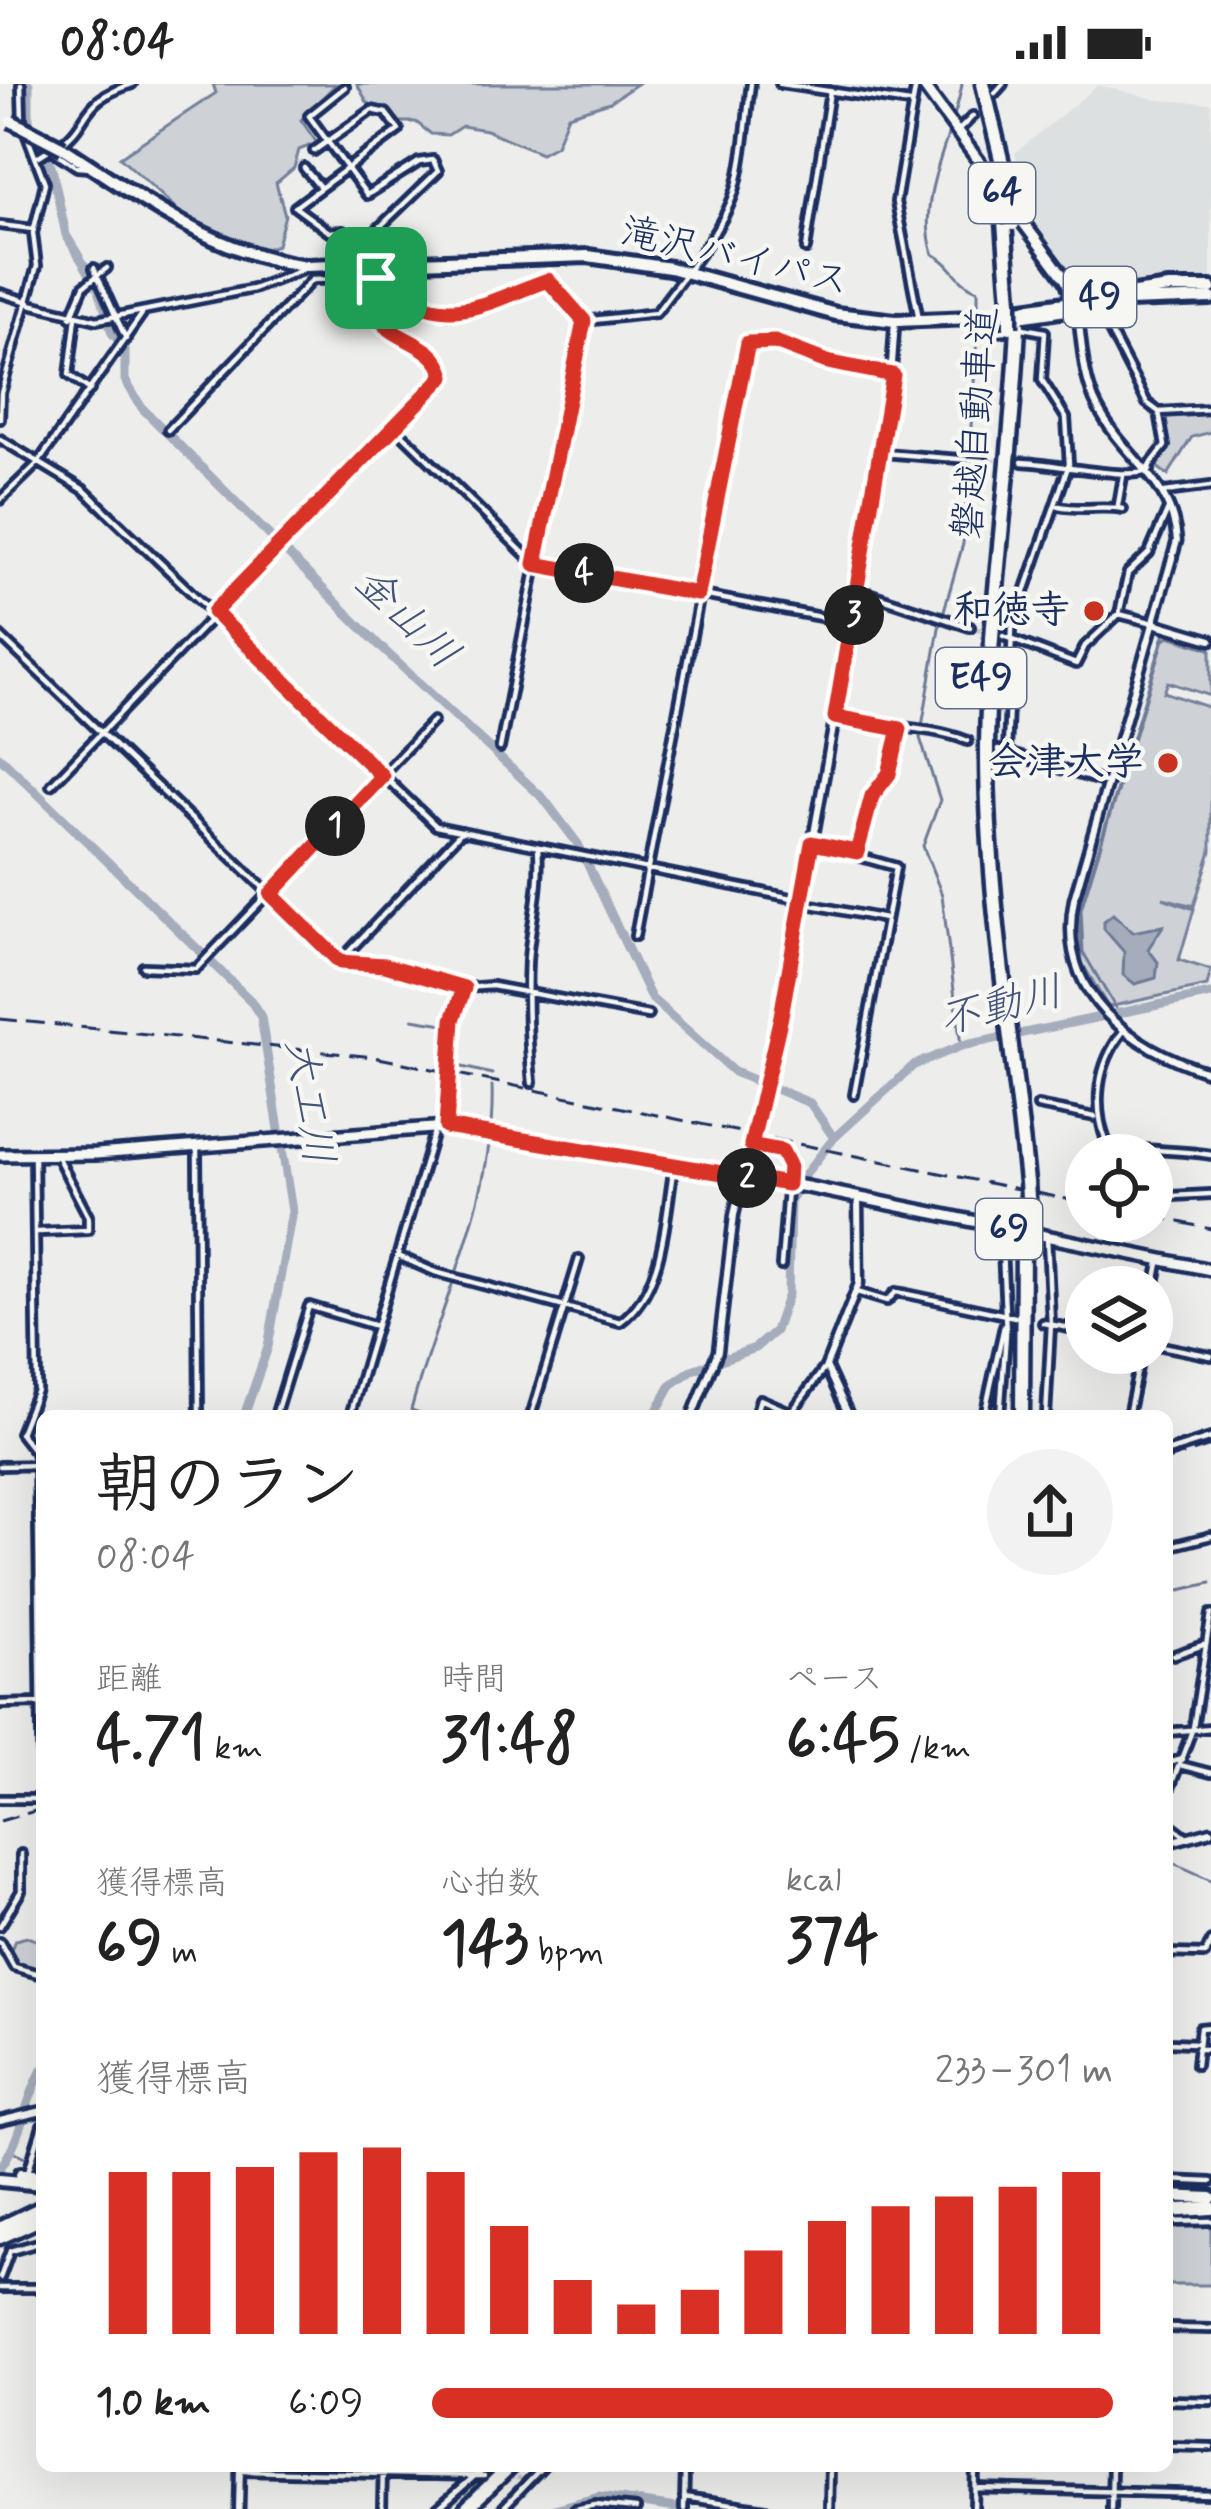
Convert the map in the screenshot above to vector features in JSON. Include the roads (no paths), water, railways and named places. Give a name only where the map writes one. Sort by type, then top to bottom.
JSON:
[{"type":"highway","name":"磐越自動車道","points":[[984,87],[1014,300]]},
{"type":"highway","name":"磐越自動車道","points":[[984,87],[1013,224],[1014,328],[980,730],[983,854],[1023,1181],[1025,1410]]},
{"type":"highway","name":"滝沢バイパス","points":[[6,119],[204,236],[264,259],[313,266],[376,272],[563,255],[682,272],[827,311],[895,321],[990,317],[1211,288]]},
{"type":"highway","name":"滝沢バイパス","points":[[1076,305],[1211,298]]},
{"type":"highway","points":[[0,2176],[36,2178]]},
{"type":"highway","points":[[1173,2204],[1211,2204]]},
{"type":"highway","points":[[0,2228],[36,2211]]},
{"type":"highway","points":[[0,2237],[36,2221]]},
{"type":"highway","points":[[466,2509],[504,2472]]},
{"type":"highway","points":[[477,2509],[521,2472]]},
{"type":"main road","name":"64","points":[[919,84],[1076,305]]},
{"type":"main road","name":"69","points":[[0,1155],[57,1156],[441,1127],[808,1187],[1211,1270]]},
{"type":"street","points":[[0,419],[2,393],[38,256],[33,229],[45,183],[39,156],[20,115],[21,84]]},
{"type":"street","points":[[39,156],[72,139],[97,97],[132,84]]},
{"type":"street","points":[[584,321],[656,313],[694,254],[707,248],[735,191],[751,84]]},
{"type":"street","points":[[780,84],[910,103]]},
{"type":"street","points":[[919,84],[910,103],[896,202],[920,321]]},
{"type":"street","points":[[984,87],[1004,84]]},
{"type":"street","points":[[0,293],[74,317],[115,318],[261,286],[359,247],[439,168],[434,160],[419,161],[367,195],[309,116],[345,87]]},
{"type":"street","points":[[806,249],[830,91]]},
{"type":"street","points":[[314,151],[372,110],[386,113],[399,130],[295,206],[329,232],[343,231],[406,300],[449,314],[548,280],[584,321]]},
{"type":"street","points":[[85,116],[88,126]]},
{"type":"street","points":[[957,132],[973,116]]},
{"type":"street","points":[[304,168],[320,187]]},
{"type":"street","points":[[0,225],[33,229]]},
{"type":"street","points":[[94,268],[126,339]]},
{"type":"street","points":[[90,390],[70,375],[74,317],[84,286],[107,268]]},
{"type":"street","points":[[51,785],[444,372],[379,321],[373,302],[376,272]]},
{"type":"street","points":[[168,430],[312,280],[376,272]]},
{"type":"street","points":[[1076,305],[1097,406],[1165,492],[1177,547],[1070,927],[1076,966],[1122,1033],[1172,1061],[1211,1073]]},
{"type":"street","points":[[1022,462],[1069,464],[1123,476],[1149,469],[1165,446],[1159,412],[1145,400],[1099,310]]},
{"type":"street","points":[[0,500],[38,463],[142,314]]},
{"type":"street","points":[[500,748],[584,321]]},
{"type":"street","points":[[695,1410],[718,1351],[742,1178],[803,902],[883,453],[895,321]]},
{"type":"street","points":[[983,333],[1040,327],[1046,332],[1042,380],[1066,418],[1069,464],[1011,639],[1007,752]]},
{"type":"street","points":[[635,936],[748,343],[775,342],[827,362],[893,375]]},
{"type":"street","points":[[1159,412],[1211,409]]},
{"type":"street","points":[[395,427],[535,564],[853,623]]},
{"type":"street","points":[[0,439],[84,490],[431,823],[885,919]]},
{"type":"street","points":[[883,453],[984,461]]},
{"type":"street","points":[[1056,506],[1085,512],[1120,509],[1123,476]]},
{"type":"street","points":[[1165,492],[1211,486]]},
{"type":"street","points":[[1003,636],[1074,665],[1085,646],[1119,614],[1128,573],[1149,554],[1164,509],[1171,507]]},
{"type":"street","points":[[859,590],[970,627]]},
{"type":"street","points":[[1119,614],[1211,640]]},
{"type":"street","points":[[0,636],[340,962],[385,965],[464,988],[527,993],[648,1015]]},
{"type":"street","points":[[835,717],[926,729],[968,741]]},
{"type":"street","points":[[143,967],[196,969],[433,721]]},
{"type":"street","points":[[857,852],[872,796],[889,774],[900,729]]},
{"type":"street","points":[[998,750],[1109,783]]},
{"type":"street","points":[[340,962],[462,831]]},
{"type":"street","points":[[812,843],[857,852],[896,867],[854,1095]]},
{"type":"street","points":[[532,1083],[527,993],[539,907],[538,848]]},
{"type":"street","points":[[352,1410],[441,1127],[453,1025],[464,988]]},
{"type":"street","points":[[1105,1134],[1095,1117],[1106,1059],[1122,1033]]},
{"type":"street","points":[[1039,1106],[1095,1117]]},
{"type":"street","points":[[197,1144],[199,1410]]},
{"type":"street","points":[[751,1145],[782,1151],[789,1165],[781,1266]]},
{"type":"street","points":[[1173,1151],[1211,1155]]},
{"type":"street","points":[[34,1156],[37,1397],[20,1433],[36,1451]]},
{"type":"street","points":[[35,1232],[88,1230],[88,1216],[57,1156]]},
{"type":"street","points":[[398,1256],[435,1272],[620,1322],[632,1312],[655,1269],[674,1165]]},
{"type":"street","points":[[1173,1196],[1211,1194]]},
{"type":"street","points":[[798,1410],[826,1366],[856,1292],[859,1197]]},
{"type":"street","points":[[1000,1410],[1006,1315],[1001,1227]]},
{"type":"street","points":[[1046,1410],[1047,1237]]},
{"type":"street","points":[[532,1410],[579,1258]]},
{"type":"street","points":[[1159,1266],[1160,1259]]},
{"type":"street","points":[[856,1292],[887,1301],[896,1292],[1015,1317]]},
{"type":"street","points":[[277,1410],[309,1306],[376,1326]]},
{"type":"street","points":[[985,1410],[1006,1315]]},
{"type":"street","points":[[1047,1323],[1065,1327]]},
{"type":"street","points":[[1173,1349],[1211,1356]]},
{"type":"street","points":[[826,1366],[846,1410]]},
{"type":"street","points":[[1129,1410],[1137,1374]]},
{"type":"street","points":[[757,1410],[760,1399],[788,1410]]},
{"type":"street","points":[[1173,1450],[1211,1438]]},
{"type":"street","points":[[0,1466],[36,1465]]},
{"type":"street","points":[[1173,1546],[1211,1536]]},
{"type":"street","points":[[1173,1781],[1192,1729],[1211,1614]]},
{"type":"street","points":[[1174,1654],[1205,1645]]},
{"type":"street","points":[[1201,1668],[1211,1670]]},
{"type":"street","points":[[0,1704],[36,1703]]},
{"type":"street","points":[[1173,1731],[1208,1728],[1211,1714]]},
{"type":"street","points":[[1173,1762],[1211,1773]]},
{"type":"street","points":[[0,1799],[36,1799]]},
{"type":"street","points":[[1173,1827],[1187,1838]]},
{"type":"street","points":[[1173,1842],[1211,1831]]},
{"type":"street","points":[[0,1926],[21,1892],[21,1854]]},
{"type":"street","points":[[1173,1953],[1205,1954],[1211,1941]]},
{"type":"street","points":[[0,1942],[14,1967],[36,1973]]},
{"type":"street","points":[[1196,2065],[1200,2028],[1211,2027]]},
{"type":"street","points":[[1173,2043],[1211,2049]]},
{"type":"street","points":[[0,2121],[36,2113]]},
{"type":"street","points":[[26,2176],[36,2145]]},
{"type":"street","points":[[1173,2180],[1211,2182]]},
{"type":"street","points":[[1173,2222],[1211,2221]]},
{"type":"street","points":[[0,2278],[10,2251],[36,2244]]},
{"type":"street","points":[[0,2288],[36,2288]]},
{"type":"street","points":[[1173,2328],[1211,2329]]},
{"type":"street","points":[[1173,2400],[1211,2401]]},
{"type":"street","points":[[1173,2446],[1211,2447]]},
{"type":"street","points":[[239,2508],[240,2472]]},
{"type":"street","points":[[382,2509],[383,2472]]},
{"type":"street","points":[[415,2472],[480,2476]]},
{"type":"street","points":[[437,2509],[482,2472]]},
{"type":"street","points":[[521,2472],[530,2479]]},
{"type":"street","points":[[502,2509],[537,2472]]},
{"type":"street","points":[[685,2472],[684,2503],[766,2509]]},
{"type":"street","points":[[830,2472],[830,2509]]},
{"type":"street","points":[[974,2509],[975,2472]]},
{"type":"street","points":[[1111,2509],[1112,2472]]},
{"type":"street","points":[[975,2488],[1211,2494]]},
{"type":"street","points":[[575,2509],[636,2509]]},
{"type":"water","points":[[1113,914],[1133,932],[1163,926],[1148,949],[1158,962],[1156,978],[1135,984],[1123,975],[1124,952],[1104,929],[1104,921]]},
{"type":"waterway","name":"金山川","points":[[29,84],[29,121],[52,168],[66,235],[99,289],[112,333],[125,348],[125,380],[142,408],[384,650],[544,799],[578,844],[651,998],[734,1072],[810,1103],[834,1138]]},
{"type":"waterway","points":[[962,84],[932,189],[929,232],[933,254],[978,290],[978,314]]},
{"type":"waterway","points":[[961,1046],[942,895],[923,846],[940,800],[920,738],[939,628],[963,544],[978,324]]},
{"type":"waterway","points":[[1118,1012],[1083,952],[1081,909],[1164,639],[1169,636],[1211,649]]},
{"type":"waterway","name":"大工川","points":[[0,757],[251,1001],[261,1017],[292,1211],[268,1347],[246,1410]]},
{"type":"waterway","name":"不動川","points":[[657,1410],[671,1385],[692,1370],[755,1348],[775,1331],[788,1294],[790,1203],[799,1182],[834,1138],[914,1065],[961,1046],[1211,994]]},
{"type":"waterway","points":[[413,1019],[456,1026],[458,1066],[492,1074]]},
{"type":"waterway","points":[[411,1410],[476,1210],[491,1128],[492,1086]]},
{"type":"waterway","points":[[1173,1592],[1211,1583]]},
{"type":"waterway","points":[[1173,1863],[1211,1880]]},
{"type":"waterway","points":[[0,2168],[36,2084]]},
{"type":"waterway","points":[[12,2151],[36,2162]]},
{"type":"waterway","points":[[554,2509],[599,2497],[684,2509]]},
{"type":"tunnel","points":[[984,461],[1020,462]]},
{"type":"tunnel","points":[[970,627],[1003,636]]},
{"type":"tunnel","points":[[484,2476],[521,2478]]},
{"type":"railway","points":[[0,1019],[374,1057],[1065,1199]]},
{"type":"railway","points":[[1173,1221],[1211,1229]]},
{"type":"railway","points":[[1173,1458],[1211,1446]]},
{"type":"railway","points":[[0,1821],[36,1811]]},
{"type":"place","name":"和徳寺","points":[[1094,611]]},
{"type":"place","name":"会津大学","points":[[1168,763]]}]
